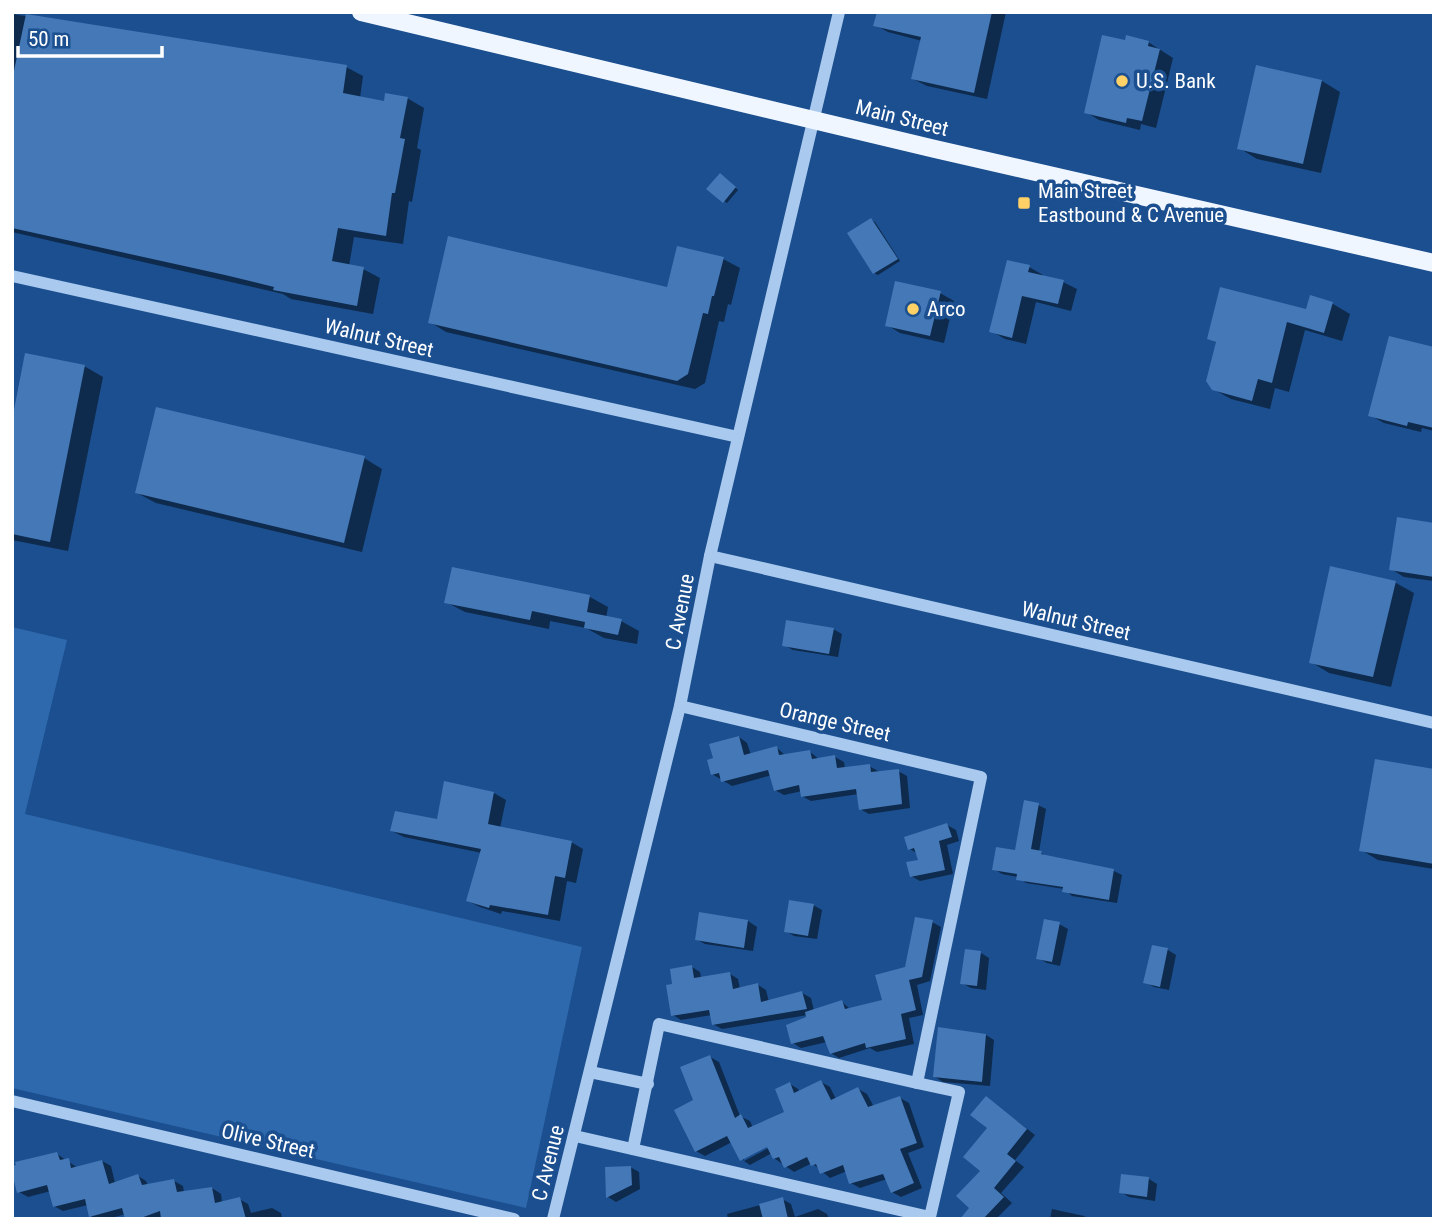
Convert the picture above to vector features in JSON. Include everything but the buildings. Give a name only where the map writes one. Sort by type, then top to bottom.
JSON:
[{"type":"main road","name":"Main Street","points":[[361,12],[1434,263]]},
{"type":"street","name":"C Avenue","points":[[553,1219],[680,706],[710,556],[839,12]]},
{"type":"street","name":"Walnut Street","points":[[12,276],[738,437]]},
{"type":"street","name":"Walnut Street","points":[[710,556],[1434,723]]},
{"type":"street","name":"Orange Street","points":[[680,706],[981,777],[917,1083]]},
{"type":"street","points":[[575,1136],[930,1217],[958,1093],[659,1024],[633,1149]]},
{"type":"street","points":[[590,1072],[648,1084]]},
{"type":"street","name":"Olive Street","points":[[12,1101],[514,1219]]},
{"type":"shaded area","points":[[12,627],[67,640],[25,814],[582,947],[526,1208],[12,1088]]},
{"type":"place","name":"U.S. Bank","points":[[1122,81]]},
{"type":"place","name":"Main Street Eastbound & C Avenue","points":[[1024,203]]},
{"type":"place","name":"Arco","points":[[913,309]]}]
